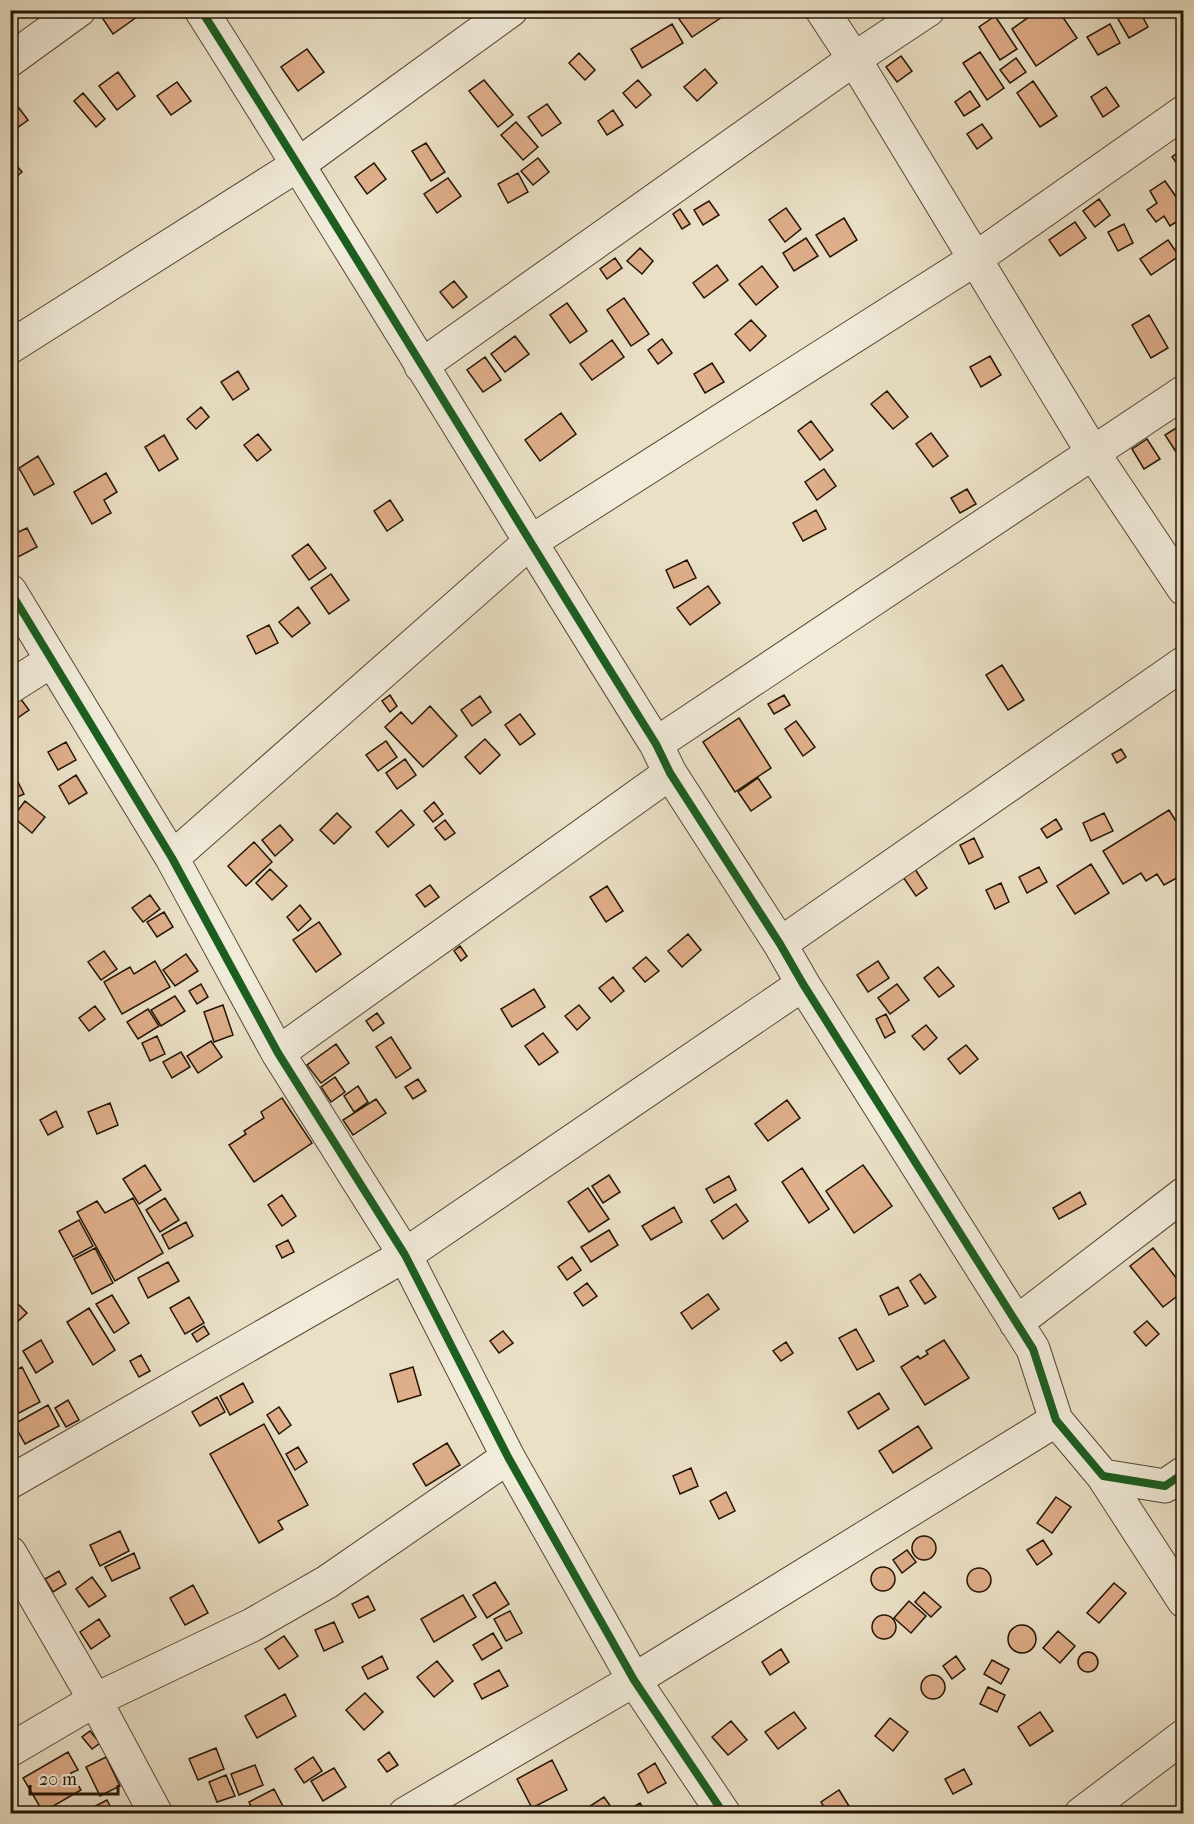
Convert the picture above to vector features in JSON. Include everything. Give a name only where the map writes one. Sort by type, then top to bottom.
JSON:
[{"type":"street","points":[[10,60],[79,10]]},
{"type":"street","points":[[201,10],[656,744],[670,773],[780,944],[1033,1349],[1056,1420],[1103,1476],[1184,1601]]},
{"type":"street","points":[[10,346],[298,164],[511,10]]},
{"type":"street","points":[[822,10],[1093,453],[1184,589]]},
{"type":"street","points":[[421,366],[854,59],[928,10]]},
{"type":"street","points":[[172,858],[530,543],[975,259],[1184,112]]},
{"type":"street","points":[[656,744],[1184,392]]},
{"type":"street","points":[[10,591],[172,858],[278,1053],[405,1255],[508,1457],[634,1680],[715,1810]]},
{"type":"street","points":[[10,687],[51,661]]},
{"type":"street","points":[[780,944],[1184,663]]},
{"type":"street","points":[[278,1053],[670,773]]},
{"type":"street","points":[[10,1482],[405,1255],[803,984]]},
{"type":"street","points":[[1016,1323],[1184,1194]]},
{"type":"street","points":[[405,1814],[634,1680],[1056,1420]]},
{"type":"street","points":[[10,1750],[95,1700],[252,1625],[327,1582],[508,1457]]},
{"type":"street","points":[[1103,1476],[1165,1486],[1184,1473]]},
{"type":"street","points":[[10,1553],[95,1700],[156,1814]]},
{"type":"street","points":[[1081,1814],[1184,1736]]},
{"type":"building","points":[[10,10],[25,10],[10,20]]},
{"type":"building","points":[[115,10],[139,10],[141,14],[113,34],[103,19]]},
{"type":"building","points":[[692,10],[718,10],[722,17],[692,37],[679,19]]},
{"type":"building","points":[[1039,10],[1058,10],[1077,38],[1036,66],[1012,29]]},
{"type":"building","points":[[1133,10],[1139,10],[1148,27],[1129,38],[1118,19]]},
{"type":"building","points":[[995,16],[1017,49],[1000,60],[979,27]]},
{"type":"building","points":[[672,24],[683,43],[642,68],[631,49]]},
{"type":"building","points":[[1110,24],[1120,43],[1098,55],[1087,37]]},
{"type":"building","points":[[307,49],[324,72],[298,91],[281,67]]},
{"type":"building","points":[[980,52],[1004,88],[987,100],[963,63]]},
{"type":"building","points":[[579,53],[595,70],[585,80],[569,63]]},
{"type":"building","points":[[901,56],[912,71],[897,82],[886,67]]},
{"type":"building","points":[[1016,58],[1026,72],[1010,83],[1000,70]]},
{"type":"building","points":[[705,69],[717,83],[697,101],[684,87]]},
{"type":"building","points":[[118,72],[135,96],[117,110],[99,86]]},
{"type":"building","points":[[484,80],[513,115],[498,127],[469,91]]},
{"type":"building","points":[[638,80],[651,95],[636,108],[623,93]]},
{"type":"building","points":[[1033,81],[1057,116],[1040,127],[1017,93]]},
{"type":"building","points":[[177,82],[191,101],[171,115],[157,96]]},
{"type":"building","points":[[1106,87],[1119,106],[1103,117],[1091,97]]},
{"type":"building","points":[[970,91],[980,106],[964,116],[955,102]]},
{"type":"building","points":[[83,93],[105,119],[96,127],[74,101]]},
{"type":"building","points":[[10,96],[28,120],[10,133]]},
{"type":"building","points":[[547,104],[561,123],[542,136],[528,117]]},
{"type":"building","points":[[613,110],[623,125],[607,135],[598,121]]},
{"type":"building","points":[[516,122],[538,147],[523,160],[501,135]]},
{"type":"building","points":[[982,124],[992,138],[977,149],[967,134]]},
{"type":"building","points":[[426,143],[445,172],[431,181],[412,151]]},
{"type":"building","points":[[1184,148],[1184,169],[1182,170],[1172,157]]},
{"type":"building","points":[[10,158],[22,172],[10,182]]},
{"type":"building","points":[[538,158],[549,172],[533,185],[521,171]]},
{"type":"building","points":[[374,163],[386,179],[367,194],[355,177]]},
{"type":"building","points":[[518,173],[528,192],[508,203],[498,184]]},
{"type":"building","points":[[448,178],[461,196],[437,213],[424,194]]},
{"type":"building","points":[[1165,181],[1184,208],[1184,217],[1170,226],[1164,216],[1156,222],[1147,210],[1157,203],[1150,191]]},
{"type":"building","points":[[1099,199],[1110,215],[1095,227],[1083,211]]},
{"type":"building","points":[[709,201],[719,215],[703,225],[694,210]]},
{"type":"building","points":[[786,208],[801,229],[785,242],[769,220]]},
{"type":"building","points":[[680,209],[690,224],[682,229],[673,214]]},
{"type":"building","points":[[844,218],[857,240],[830,257],[816,235]]},
{"type":"building","points":[[1075,222],[1086,238],[1060,256],[1049,240]]},
{"type":"building","points":[[1124,224],[1133,243],[1118,251],[1108,232]]},
{"type":"building","points":[[806,238],[818,256],[794,271],[783,253]]},
{"type":"building","points":[[1168,240],[1179,256],[1151,275],[1140,259]]},
{"type":"building","points":[[640,248],[653,261],[642,274],[627,261]]},
{"type":"building","points":[[615,258],[622,268],[607,279],[600,269]]},
{"type":"building","points":[[717,265],[728,280],[704,298],[693,283]]},
{"type":"building","points":[[762,266],[778,287],[756,305],[739,284]]},
{"type":"building","points":[[454,281],[467,297],[453,308],[440,292]]},
{"type":"building","points":[[624,298],[649,334],[631,346],[607,310]]},
{"type":"building","points":[[567,303],[587,331],[570,343],[550,315]]},
{"type":"building","points":[[1149,315],[1168,348],[1151,358],[1132,325]]},
{"type":"building","points":[[751,320],[766,336],[750,351],[735,334]]},
{"type":"building","points":[[515,336],[529,354],[505,372],[491,354]]},
{"type":"building","points":[[662,339],[672,353],[658,364],[648,350]]},
{"type":"building","points":[[612,340],[624,357],[592,380],[580,364]]},
{"type":"building","points":[[990,356],[1001,375],[981,387],[970,367]]},
{"type":"building","points":[[485,357],[501,380],[483,392],[467,370]]},
{"type":"building","points":[[712,363],[724,382],[705,393],[694,374]]},
{"type":"building","points":[[238,371],[249,389],[233,400],[221,382]]},
{"type":"building","points":[[887,391],[908,417],[893,429],[871,404]]},
{"type":"building","points":[[201,407],[209,417],[196,429],[187,419]]},
{"type":"building","points":[[561,413],[576,434],[540,461],[525,440]]},
{"type":"building","points":[[811,421],[833,450],[820,460],[798,431]]},
{"type":"building","points":[[1184,423],[1184,464],[1165,435]]},
{"type":"building","points":[[931,433],[948,456],[933,467],[916,444]]},
{"type":"building","points":[[258,434],[271,450],[257,461],[244,445]]},
{"type":"building","points":[[164,435],[178,459],[159,471],[145,447]]},
{"type":"building","points":[[1147,439],[1160,459],[1144,469],[1132,449]]},
{"type":"building","points":[[38,456],[54,484],[34,495],[19,468]]},
{"type":"building","points":[[824,469],[836,486],[817,500],[805,482]]},
{"type":"building","points":[[106,473],[117,492],[104,500],[111,513],[92,524],[74,492]]},
{"type":"building","points":[[967,489],[976,504],[960,513],[951,498]]},
{"type":"building","points":[[390,500],[403,520],[387,531],[374,511]]},
{"type":"building","points":[[816,510],[826,529],[803,541],[793,523]]},
{"type":"building","points":[[27,528],[37,547],[18,557],[10,536]]},
{"type":"building","points":[[308,544],[326,568],[309,580],[292,556]]},
{"type":"building","points":[[687,560],[696,578],[674,588],[666,570]]},
{"type":"building","points":[[331,574],[349,600],[329,614],[311,588]]},
{"type":"building","points":[[708,586],[720,603],[690,625],[677,608]]},
{"type":"building","points":[[298,607],[310,623],[292,637],[279,622]]},
{"type":"building","points":[[269,625],[278,643],[256,654],[247,636]]},
{"type":"building","points":[[1002,665],[1024,700],[1008,710],[986,675]]},
{"type":"building","points":[[390,695],[397,706],[390,712],[382,701]]},
{"type":"building","points":[[784,695],[790,705],[774,714],[768,704]]},
{"type":"building","points":[[480,696],[491,712],[472,726],[461,710]]},
{"type":"building","points":[[20,698],[29,710],[13,721],[10,718],[10,704]]},
{"type":"building","points":[[430,706],[457,736],[423,767],[385,727],[401,712],[412,724]]},
{"type":"building","points":[[520,714],[535,734],[520,745],[505,725]]},
{"type":"building","points":[[739,718],[771,768],[735,792],[703,742]]},
{"type":"building","points":[[796,721],[815,747],[803,756],[785,729]]},
{"type":"building","points":[[485,739],[500,755],[480,774],[465,757]]},
{"type":"building","points":[[386,741],[397,757],[378,771],[366,755]]},
{"type":"building","points":[[66,742],[76,760],[58,770],[48,752]]},
{"type":"building","points":[[1121,749],[1126,757],[1117,763],[1112,754]]},
{"type":"building","points":[[405,759],[416,775],[397,789],[386,773]]},
{"type":"building","points":[[14,774],[24,794],[10,800],[10,775]]},
{"type":"building","points":[[76,775],[87,793],[69,804],[59,786]]},
{"type":"building","points":[[758,778],[771,797],[751,811],[738,792]]},
{"type":"building","points":[[25,801],[45,817],[32,833],[13,817]]},
{"type":"building","points":[[434,802],[443,814],[433,822],[424,811]]},
{"type":"building","points":[[401,810],[414,825],[388,847],[376,832]]},
{"type":"building","points":[[1169,810],[1184,834],[1184,874],[1164,885],[1157,874],[1146,881],[1141,873],[1123,884],[1103,851]]},
{"type":"building","points":[[337,813],[351,827],[334,844],[320,830]]},
{"type":"building","points":[[1104,813],[1113,831],[1091,841],[1083,823]]},
{"type":"building","points":[[1056,819],[1062,829],[1047,838],[1041,829]]},
{"type":"building","points":[[445,820],[455,833],[445,840],[435,828]]},
{"type":"building","points":[[280,825],[293,840],[275,856],[262,840]]},
{"type":"building","points":[[974,838],[983,857],[969,864],[960,845]]},
{"type":"building","points":[[254,842],[272,862],[246,886],[228,866]]},
{"type":"building","points":[[1091,864],[1109,893],[1075,914],[1057,886]]},
{"type":"building","points":[[1039,867],[1047,882],[1027,893],[1019,877]]},
{"type":"building","points":[[270,869],[287,886],[272,900],[256,883]]},
{"type":"building","points":[[915,869],[927,888],[916,896],[903,877]]},
{"type":"building","points":[[1001,883],[1009,902],[995,909],[986,890]]},
{"type":"building","points":[[430,885],[439,897],[425,907],[416,895]]},
{"type":"building","points":[[607,886],[623,911],[606,922],[590,897]]},
{"type":"building","points":[[150,895],[160,909],[143,922],[132,908]]},
{"type":"building","points":[[300,905],[311,919],[298,931],[287,917]]},
{"type":"building","points":[[164,912],[173,927],[157,937],[147,922]]},
{"type":"building","points":[[319,922],[341,954],[316,972],[293,940]]},
{"type":"building","points":[[688,934],[701,950],[682,967],[668,951]]},
{"type":"building","points":[[460,946],[467,956],[461,961],[454,951]]},
{"type":"building","points":[[104,951],[117,969],[101,980],[88,962]]},
{"type":"building","points":[[186,954],[198,971],[175,986],[163,970]]},
{"type":"building","points":[[646,957],[659,971],[645,982],[633,968]]},
{"type":"building","points":[[155,961],[170,987],[122,1014],[104,982],[130,967],[134,974]]},
{"type":"building","points":[[878,961],[889,978],[868,992],[857,975]]},
{"type":"building","points":[[938,967],[954,986],[939,997],[924,978]]},
{"type":"building","points":[[613,977],[624,991],[611,1002],[599,988]]},
{"type":"building","points":[[201,984],[208,997],[197,1004],[189,991]]},
{"type":"building","points":[[897,984],[909,1000],[890,1014],[878,998]]},
{"type":"building","points":[[534,989],[545,1007],[512,1027],[501,1009]]},
{"type":"building","points":[[175,996],[185,1011],[161,1026],[151,1010]]},
{"type":"building","points":[[223,1005],[233,1035],[214,1042],[204,1012]]},
{"type":"building","points":[[579,1005],[590,1018],[577,1030],[565,1016]]},
{"type":"building","points":[[95,1006],[105,1019],[89,1031],[79,1018]]},
{"type":"building","points":[[148,1009],[159,1026],[138,1039],[127,1022]]},
{"type":"building","points":[[377,1013],[384,1023],[373,1031],[366,1021]]},
{"type":"building","points":[[886,1014],[895,1032],[885,1038],[876,1019]]},
{"type":"building","points":[[926,1025],[937,1038],[924,1050],[912,1036]]},
{"type":"building","points":[[543,1033],[558,1052],[539,1065],[525,1046]]},
{"type":"building","points":[[157,1036],[165,1054],[150,1061],[142,1043]]},
{"type":"building","points":[[391,1037],[411,1068],[396,1078],[376,1047]]},
{"type":"building","points":[[211,1041],[222,1057],[198,1073],[187,1056]]},
{"type":"building","points":[[336,1044],[349,1063],[321,1083],[307,1065]]},
{"type":"building","points":[[966,1045],[978,1059],[960,1074],[948,1059]]},
{"type":"building","points":[[181,1052],[190,1067],[172,1078],[163,1062]]},
{"type":"building","points":[[335,1077],[345,1092],[331,1102],[321,1087]]},
{"type":"building","points":[[418,1079],[426,1091],[413,1099],[405,1087]]},
{"type":"building","points":[[358,1086],[368,1102],[354,1112],[344,1096]]},
{"type":"building","points":[[282,1098],[312,1143],[254,1182],[229,1145],[246,1134],[244,1131],[264,1118],[261,1112]]},
{"type":"building","points":[[376,1099],[386,1113],[353,1135],[343,1120]]},
{"type":"building","points":[[787,1100],[800,1118],[768,1141],[755,1124]]},
{"type":"building","points":[[110,1103],[118,1125],[97,1134],[88,1112]]},
{"type":"building","points":[[56,1111],[63,1127],[48,1135],[40,1120]]},
{"type":"building","points":[[145,1165],[161,1190],[139,1204],[123,1179]]},
{"type":"building","points":[[863,1165],[892,1206],[854,1233],[826,1191]]},
{"type":"building","points":[[802,1168],[829,1209],[809,1223],[782,1182]]},
{"type":"building","points":[[609,1175],[620,1192],[603,1203],[592,1186]]},
{"type":"building","points":[[729,1176],[736,1190],[714,1203],[706,1189]]},
{"type":"building","points":[[588,1188],[609,1219],[589,1232],[568,1202]]},
{"type":"building","points":[[1080,1192],[1086,1204],[1059,1219],[1053,1208]]},
{"type":"building","points":[[282,1195],[296,1216],[282,1226],[268,1205]]},
{"type":"building","points":[[133,1198],[163,1253],[115,1281],[77,1212],[97,1201],[105,1213]]},
{"type":"building","points":[[165,1198],[179,1220],[160,1232],[146,1210]]},
{"type":"building","points":[[736,1204],[748,1221],[723,1239],[711,1221]]},
{"type":"building","points":[[674,1207],[682,1222],[651,1240],[642,1226]]},
{"type":"building","points":[[79,1220],[93,1246],[73,1257],[59,1231]]},
{"type":"building","points":[[186,1222],[193,1236],[169,1249],[162,1235]]},
{"type":"building","points":[[609,1230],[618,1245],[591,1262],[581,1247]]},
{"type":"building","points":[[288,1240],[294,1252],[282,1258],[276,1246]]},
{"type":"building","points":[[95,1248],[113,1283],[92,1294],[74,1259]]},
{"type":"building","points":[[1153,1248],[1184,1288],[1184,1291],[1163,1307],[1130,1266]]},
{"type":"building","points":[[572,1257],[581,1270],[567,1280],[558,1267]]},
{"type":"building","points":[[168,1262],[179,1281],[148,1298],[138,1278]]},
{"type":"building","points":[[920,1274],[936,1297],[925,1304],[910,1281]]},
{"type":"building","points":[[587,1283],[597,1296],[583,1306],[574,1293]]},
{"type":"building","points":[[898,1287],[908,1306],[889,1315],[880,1296]]},
{"type":"building","points":[[708,1294],[719,1309],[692,1329],[681,1313]]},
{"type":"building","points":[[112,1295],[129,1323],[114,1333],[96,1304]]},
{"type":"building","points":[[189,1297],[204,1323],[185,1334],[170,1308]]},
{"type":"building","points":[[14,1300],[27,1313],[15,1324],[10,1319],[10,1303]]},
{"type":"building","points":[[89,1308],[115,1350],[93,1365],[67,1322]]},
{"type":"building","points":[[1147,1321],[1159,1334],[1146,1346],[1134,1332]]},
{"type":"building","points":[[204,1326],[209,1334],[197,1342],[192,1334]]},
{"type":"building","points":[[856,1329],[874,1361],[857,1370],[839,1338]]},
{"type":"building","points":[[503,1331],[513,1343],[499,1353],[490,1341]]},
{"type":"building","points":[[41,1340],[53,1362],[36,1373],[23,1351]]},
{"type":"building","points":[[944,1340],[969,1378],[925,1405],[901,1367],[918,1356],[920,1359],[928,1354],[926,1351]]},
{"type":"building","points":[[786,1342],[793,1353],[781,1361],[773,1351]]},
{"type":"building","points":[[141,1355],[150,1371],[139,1377],[130,1361]]},
{"type":"building","points":[[22,1367],[40,1402],[17,1414],[10,1401],[10,1373]]},
{"type":"building","points":[[413,1367],[421,1395],[398,1402],[390,1374]]},
{"type":"building","points":[[243,1383],[253,1402],[230,1415],[220,1396]]},
{"type":"building","points":[[879,1393],[889,1409],[858,1429],[848,1412]]},
{"type":"building","points":[[217,1397],[225,1412],[200,1426],[192,1412]]},
{"type":"building","points":[[68,1400],[79,1420],[66,1427],[55,1408]]},
{"type":"building","points":[[48,1405],[59,1426],[25,1444],[14,1424]]},
{"type":"building","points":[[279,1407],[291,1425],[279,1434],[267,1415]]},
{"type":"building","points":[[264,1424],[308,1505],[278,1521],[283,1529],[259,1543],[210,1454]]},
{"type":"building","points":[[918,1426],[932,1448],[893,1473],[879,1451]]},
{"type":"building","points":[[447,1443],[460,1465],[426,1486],[413,1464]]},
{"type":"building","points":[[298,1447],[307,1462],[295,1470],[286,1454]]},
{"type":"building","points":[[691,1468],[698,1486],[680,1494],[673,1476]]},
{"type":"building","points":[[726,1492],[735,1511],[719,1519],[710,1501]]},
{"type":"building","points":[[1056,1497],[1071,1507],[1052,1533],[1037,1523]]},
{"type":"building","points":[[120,1531],[129,1551],[100,1566],[90,1545]]},
{"type":"building","points":[[924,1536],[933,1539],[936,1548],[933,1557],[924,1560],[915,1557],[912,1548],[915,1539]]},
{"type":"building","points":[[1043,1540],[1052,1554],[1037,1565],[1027,1550]]},
{"type":"building","points":[[907,1550],[916,1562],[902,1573],[893,1560]]},
{"type":"building","points":[[134,1553],[140,1568],[112,1581],[105,1567]]},
{"type":"building","points":[[883,1567],[892,1570],[895,1579],[892,1588],[883,1591],[874,1588],[871,1579],[874,1570]]},
{"type":"building","points":[[979,1568],[988,1571],[991,1580],[988,1589],[979,1592],[970,1589],[967,1580],[970,1571]]},
{"type":"building","points":[[59,1571],[66,1584],[53,1592],[45,1579]]},
{"type":"building","points":[[92,1577],[106,1596],[89,1607],[76,1589]]},
{"type":"building","points":[[495,1582],[509,1604],[487,1618],[473,1595]]},
{"type":"building","points":[[1114,1583],[1126,1593],[1099,1623],[1087,1613]]},
{"type":"building","points":[[193,1585],[208,1613],[185,1625],[170,1598]]},
{"type":"building","points":[[924,1592],[941,1607],[931,1617],[915,1602]]},
{"type":"building","points":[[463,1595],[476,1617],[434,1642],[421,1619]]},
{"type":"building","points":[[368,1596],[375,1610],[359,1618],[352,1604]]},
{"type":"building","points":[[909,1601],[926,1616],[911,1633],[894,1618]]},
{"type":"building","points":[[510,1611],[522,1633],[506,1641],[494,1619]]},
{"type":"building","points":[[884,1615],[893,1618],[896,1627],[893,1636],[884,1639],[875,1636],[872,1627],[875,1618]]},
{"type":"building","points":[[99,1619],[110,1636],[91,1649],[80,1632]]},
{"type":"building","points":[[334,1622],[343,1642],[324,1651],[315,1630]]},
{"type":"building","points":[[1022,1625],[1032,1629],[1036,1639],[1032,1649],[1022,1653],[1012,1649],[1008,1639],[1012,1629]]},
{"type":"building","points":[[1058,1631],[1075,1646],[1060,1663],[1043,1648]]},
{"type":"building","points":[[493,1633],[502,1648],[482,1660],[473,1645]]},
{"type":"building","points":[[284,1636],[298,1656],[279,1669],[265,1649]]},
{"type":"building","points":[[781,1649],[789,1662],[770,1675],[762,1662]]},
{"type":"building","points":[[1088,1652],[1095,1655],[1098,1662],[1095,1669],[1088,1672],[1081,1669],[1078,1662],[1081,1655]]},
{"type":"building","points":[[382,1656],[388,1669],[368,1679],[362,1667]]},
{"type":"building","points":[[956,1656],[965,1669],[952,1679],[943,1666]]},
{"type":"building","points":[[992,1660],[1009,1669],[1001,1684],[984,1674]]},
{"type":"building","points":[[437,1661],[453,1681],[434,1697],[417,1677]]},
{"type":"building","points":[[499,1670],[508,1686],[482,1699],[474,1684]]},
{"type":"building","points":[[933,1675],[942,1678],[945,1687],[942,1696],[933,1699],[924,1696],[921,1687],[924,1678]]},
{"type":"building","points":[[988,1687],[1005,1695],[997,1712],[980,1704]]},
{"type":"building","points":[[365,1693],[383,1712],[364,1730],[346,1710]]},
{"type":"building","points":[[285,1694],[296,1716],[257,1738],[245,1716]]},
{"type":"building","points":[[794,1712],[806,1728],[778,1749],[765,1732]]},
{"type":"building","points":[[1040,1712],[1053,1731],[1030,1746],[1018,1727]]},
{"type":"building","points":[[890,1718],[908,1732],[893,1751],[875,1736]]},
{"type":"building","points":[[731,1721],[747,1740],[728,1755],[712,1737]]},
{"type":"building","points":[[90,1731],[100,1743],[92,1749],[82,1737]]},
{"type":"building","points":[[216,1748],[224,1769],[198,1780],[189,1759]]},
{"type":"building","points":[[68,1752],[78,1770],[71,1773],[81,1790],[43,1812],[23,1778]]},
{"type":"building","points":[[389,1752],[398,1765],[387,1772],[378,1760]]},
{"type":"building","points":[[106,1757],[120,1786],[100,1796],[86,1767]]},
{"type":"building","points":[[313,1757],[322,1771],[304,1783],[295,1769]]},
{"type":"building","points":[[552,1760],[567,1790],[532,1808],[517,1779]]},
{"type":"building","points":[[655,1763],[666,1783],[648,1793],[638,1774]]},
{"type":"building","points":[[255,1765],[263,1785],[239,1795],[231,1774]]},
{"type":"building","points":[[334,1768],[346,1787],[323,1801],[311,1781]]},
{"type":"building","points":[[964,1769],[972,1784],[953,1794],[945,1779]]},
{"type":"building","points":[[226,1775],[235,1796],[217,1802],[209,1782]]},
{"type":"building","points":[[274,1789],[287,1814],[255,1814],[249,1802]]},
{"type":"building","points":[[839,1790],[854,1814],[828,1814],[821,1802]]},
{"type":"building","points":[[604,1797],[616,1814],[591,1814],[587,1808]]},
{"type":"building","points":[[107,1800],[114,1814],[82,1814],[82,1813]]},
{"type":"building","points":[[640,1803],[647,1814],[626,1814],[625,1812]]},
{"type":"cycle path","points":[[201,10],[656,744],[670,773],[780,944],[1033,1349],[1056,1420],[1103,1476],[1165,1486],[1184,1473]]},
{"type":"cycle path","points":[[10,591],[172,858],[278,1053],[405,1255],[508,1457],[634,1680],[724,1814]]}]
